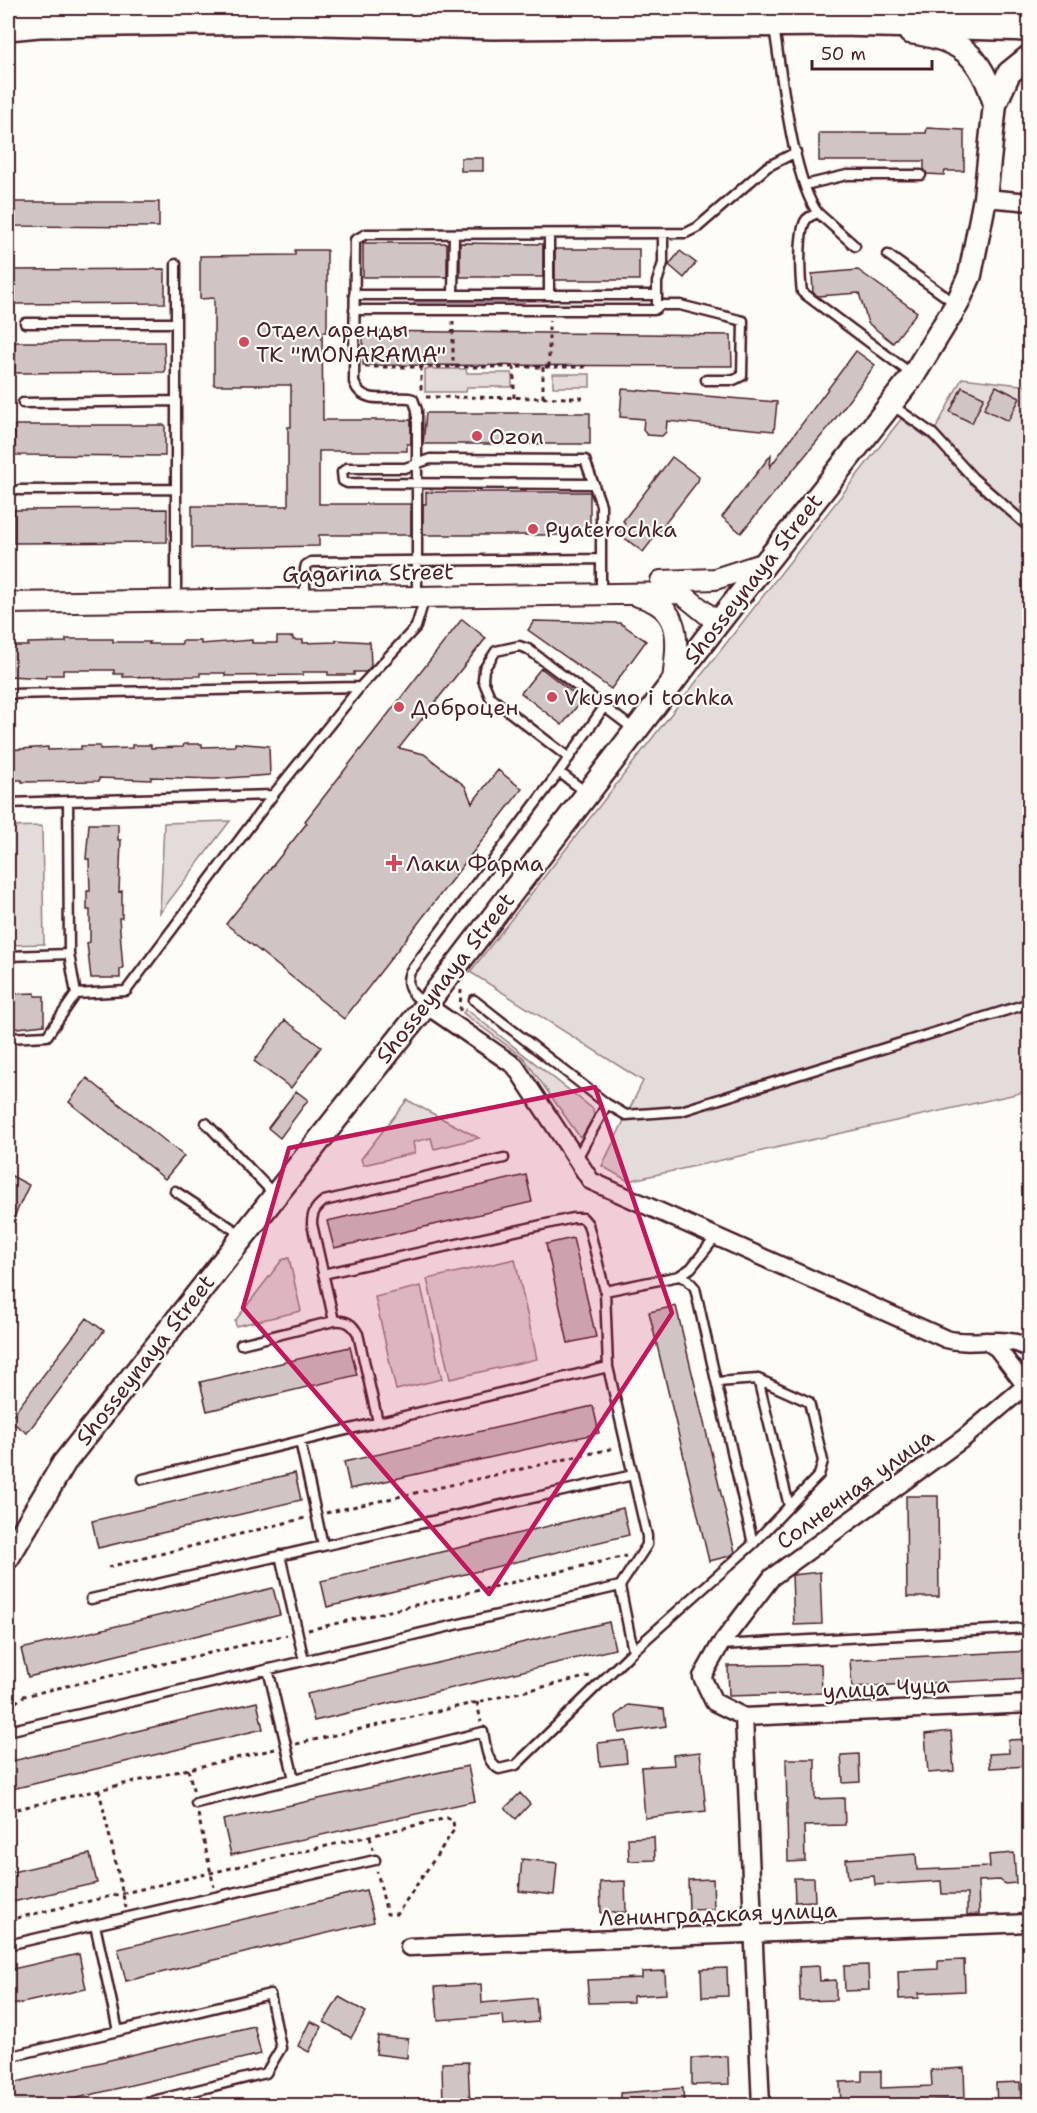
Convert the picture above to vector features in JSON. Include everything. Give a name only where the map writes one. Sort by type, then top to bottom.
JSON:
[{"type":"highway","points":[[8,27],[39,23],[278,20],[494,25],[840,22],[1029,27]]},
{"type":"main road","points":[[840,22],[920,33],[946,39],[965,48],[979,64],[988,81],[994,104]]},
{"type":"main road","points":[[994,104],[1009,73],[1029,56]]},
{"type":"main road","name":"Shosseynaya Street","points":[[8,1557],[64,1463],[426,1005],[673,681],[765,562],[892,405],[913,375],[957,304],[970,275],[985,198],[994,104]]},
{"type":"street","points":[[985,198],[1029,202]]},
{"type":"street","points":[[624,592],[657,582],[716,579],[765,562]]},
{"type":"street","name":"Gagarina Street","points":[[8,603],[601,592],[681,593],[718,623]]},
{"type":"street","points":[[624,592],[657,603],[673,620],[677,635],[673,681]]},
{"type":"street","points":[[426,1005],[515,1066],[591,1181],[946,1339],[956,1342],[1007,1341],[1021,1344],[1029,1349]]},
{"type":"street","points":[[986,1341],[998,1348],[1027,1384]]},
{"type":"street","name":"Солнечная улица","points":[[744,1717],[714,1702],[702,1677],[720,1645],[772,1577],[964,1438],[1027,1384]]},
{"type":"street","name":"улица Чуца","points":[[744,1717],[1029,1704]]},
{"type":"street","points":[[744,1717],[761,2106]]},
{"type":"street","name":"Ленинградская улица","points":[[409,1947],[753,1936],[1029,1923]]},
{"type":"lane","points":[[773,22],[796,152],[805,185],[818,213],[855,246]]},
{"type":"lane","points":[[76,994],[126,991],[273,795],[360,687],[416,627],[421,597],[417,561],[417,410],[413,399],[366,398],[360,395],[354,382],[354,247],[360,236],[663,235],[693,231],[767,167],[796,152]]},
{"type":"lane","points":[[805,185],[847,175],[921,176]]},
{"type":"lane","points":[[818,213],[810,216],[803,228],[802,292],[913,375]]},
{"type":"lane","points":[[453,234],[453,295]]},
{"type":"lane","points":[[549,234],[549,295]]},
{"type":"lane","points":[[657,305],[657,282],[663,263],[663,235]]},
{"type":"lane","points":[[888,255],[957,304]]},
{"type":"lane","points":[[176,264],[176,599]]},
{"type":"lane","points":[[354,294],[657,295]]},
{"type":"lane","points":[[354,310],[651,310],[657,305],[680,305],[743,321],[742,376],[734,380],[706,380]]},
{"type":"lane","points":[[25,323],[175,323]]},
{"type":"lane","points":[[23,403],[175,402]]},
{"type":"lane","points":[[892,405],[933,434],[973,478],[1029,528]]},
{"type":"lane","points":[[594,484],[347,483],[343,481],[342,472],[346,468],[405,468],[430,459],[582,459],[587,462],[601,505],[601,592]]},
{"type":"lane","points":[[19,490],[175,489]]},
{"type":"lane","points":[[305,598],[305,569],[308,563],[601,560]]},
{"type":"lane","points":[[569,758],[490,697],[483,680],[488,660],[496,651],[507,647],[528,649],[627,724]]},
{"type":"lane","points":[[8,694],[360,687]]},
{"type":"lane","points":[[426,1005],[411,993],[408,986],[410,972],[559,772],[604,707]]},
{"type":"lane","points":[[559,772],[587,793]]},
{"type":"lane","points":[[8,803],[273,795]]},
{"type":"lane","points":[[8,1038],[47,1036],[76,994],[69,954],[68,801]]},
{"type":"lane","points":[[8,956],[69,954]]},
{"type":"lane","points":[[474,1000],[608,1104],[626,1115],[681,1111],[1029,1003]]},
{"type":"lane","points":[[576,1160],[608,1104]]},
{"type":"lane","points":[[206,1123],[275,1195]]},
{"type":"lane","points":[[334,1322],[312,1224],[312,1214],[324,1201],[504,1158]]},
{"type":"lane","points":[[175,1191],[243,1236]]},
{"type":"lane","points":[[8,1731],[620,1586],[647,1545],[647,1536],[608,1367],[605,1291],[592,1231],[583,1218],[573,1218],[323,1274]]},
{"type":"lane","points":[[605,1291],[679,1276],[691,1268],[715,1238]]},
{"type":"lane","points":[[679,1276],[687,1279],[695,1288],[753,1544]]},
{"type":"lane","points":[[241,1344],[334,1322],[344,1321],[353,1325],[358,1334],[378,1422]]},
{"type":"lane","points":[[142,1479],[608,1367]]},
{"type":"lane","points":[[196,1803],[483,1732],[489,1760],[493,1765],[499,1769],[516,1765],[633,1651],[753,1544],[819,1475],[823,1461],[809,1402],[758,1379],[717,1382]]},
{"type":"lane","points":[[758,1379],[789,1506]]},
{"type":"lane","points":[[300,1441],[323,1545]]},
{"type":"lane","points":[[91,1599],[633,1475]]},
{"type":"lane","points":[[280,1555],[304,1661]]},
{"type":"lane","points":[[620,1586],[633,1651]]},
{"type":"lane","points":[[720,1645],[1029,1628]]},
{"type":"lane","points":[[268,1669],[294,1779]]},
{"type":"lane","points":[[8,1945],[375,1860]]},
{"type":"lane","points":[[95,1925],[118,2031]]},
{"type":"lane","points":[[8,2057],[270,1994],[280,2048],[266,2073],[133,2106]]},
{"type":"path","points":[[453,310],[453,367]]},
{"type":"path","points":[[549,310],[549,367]]},
{"type":"path","points":[[354,367],[589,367]]},
{"type":"path","points":[[421,367],[421,397],[583,398]]},
{"type":"path","points":[[514,367],[514,398]]},
{"type":"path","points":[[543,367],[543,398]]},
{"type":"path","points":[[459,1013],[462,986]]},
{"type":"path","points":[[108,1567],[626,1445]]},
{"type":"path","points":[[8,1708],[24,1696],[642,1552]]},
{"type":"path","points":[[8,1811],[612,1671]]},
{"type":"path","points":[[477,1702],[483,1732]]},
{"type":"path","points":[[188,1769],[216,1897]]},
{"type":"path","points":[[99,1790],[128,1917]]},
{"type":"path","points":[[8,1920],[447,1818],[453,1820],[455,1826],[397,1914],[387,1914],[370,1837]]},
{"type":"highlighted area","points":[[595,1087],[672,1313],[489,1594],[243,1308],[289,1148]]},
{"type":"shaded area","points":[[414,302],[524,302],[524,308],[414,308]]},
{"type":"shaded area","points":[[425,369],[466,369],[467,373],[512,373],[512,387],[467,387],[466,392],[425,392]]},
{"type":"shaded area","points":[[553,374],[590,374],[590,387],[553,387]]},
{"type":"shaded area","points":[[962,378],[1029,386],[1029,1091],[628,1181],[602,1166],[643,1081],[470,972],[901,419],[930,440]]},
{"type":"shaded area","points":[[230,821],[160,913],[164,823]]},
{"type":"shaded area","points":[[42,826],[44,944],[8,945],[8,827]]},
{"type":"shaded area","points":[[466,1009],[593,1109],[594,1116],[582,1137],[579,1136],[524,1058],[463,1013]]},
{"type":"shaded area","points":[[407,1100],[479,1138],[434,1149],[431,1138],[413,1142],[415,1153],[363,1165],[361,1159]]},
{"type":"shaded area","points":[[289,1258],[301,1311],[236,1326],[235,1321],[282,1260]]},
{"type":"shaded area","points":[[515,1259],[537,1359],[450,1379],[427,1279]]},
{"type":"shaded area","points":[[421,1286],[442,1379],[396,1390],[375,1297]]},
{"type":"building","points":[[927,128],[964,130],[964,171],[945,171],[944,175],[927,174],[924,161],[819,161],[819,133],[926,133]]},
{"type":"building","points":[[461,158],[483,158],[483,171],[461,171]]},
{"type":"building","points":[[9,202],[159,202],[159,227],[9,226]]},
{"type":"building","points":[[363,243],[447,243],[447,277],[363,277]]},
{"type":"building","points":[[460,243],[543,244],[543,277],[460,277]]},
{"type":"building","points":[[555,249],[639,249],[639,280],[555,280]]},
{"type":"building","points":[[295,250],[327,250],[327,332],[322,332],[323,420],[411,420],[411,444],[407,444],[407,451],[319,451],[319,504],[411,504],[411,535],[319,535],[319,546],[192,548],[192,506],[288,506],[288,427],[291,427],[291,385],[214,385],[214,298],[200,299],[200,256],[295,255]]},
{"type":"building","points":[[680,251],[696,263],[684,278],[669,265]]},
{"type":"building","points":[[165,269],[165,303],[12,304],[12,270]]},
{"type":"building","points":[[858,270],[917,312],[893,343],[868,323],[859,293],[818,296],[813,293],[812,274]]},
{"type":"building","points":[[363,331],[731,335],[732,366],[363,365]]},
{"type":"building","points":[[15,342],[164,342],[165,372],[15,373]]},
{"type":"building","points":[[856,351],[875,365],[832,423],[741,533],[722,517],[771,455],[770,467]]},
{"type":"building","points":[[996,386],[1020,398],[1008,421],[984,409]]},
{"type":"building","points":[[962,387],[984,397],[972,423],[950,412]]},
{"type":"building","points":[[622,389],[777,402],[774,431],[667,421],[666,432],[662,436],[647,435],[643,430],[644,419],[620,417]]},
{"type":"building","points":[[426,413],[590,413],[590,444],[423,444]]},
{"type":"building","points":[[15,425],[165,425],[165,456],[15,455]]},
{"type":"building","points":[[672,457],[699,477],[698,481],[643,552],[618,533],[625,523],[623,521]]},
{"type":"building","points":[[426,492],[590,492],[590,535],[423,535],[423,504],[426,504]]},
{"type":"building","points":[[167,509],[167,542],[14,543],[14,510]]},
{"type":"building","points":[[462,619],[486,638],[399,748],[424,754],[465,786],[472,803],[498,770],[522,789],[344,1019],[226,924],[307,823],[305,821]]},
{"type":"building","points":[[534,621],[620,623],[646,641],[611,689],[528,630]]},
{"type":"building","points":[[277,637],[293,637],[293,640],[303,640],[303,643],[336,642],[336,640],[370,642],[371,666],[366,672],[354,672],[354,675],[303,672],[303,675],[225,676],[225,673],[200,673],[200,676],[123,677],[123,674],[114,674],[114,670],[63,670],[63,675],[46,675],[46,678],[8,676],[8,646],[28,646],[28,643],[66,642],[66,639],[113,639],[113,642],[150,642],[149,644],[182,644],[182,641],[201,641],[201,644],[252,640],[252,643],[277,643]]},
{"type":"building","name":"Vkusno i tochka","points":[[541,668],[582,700],[562,725],[521,693]]},
{"type":"building","points":[[235,743],[269,746],[270,775],[214,779],[151,777],[151,780],[99,778],[99,781],[22,782],[22,780],[8,780],[8,750],[48,747],[48,750],[81,749],[81,746],[100,746],[100,749],[132,748],[132,745],[151,745],[151,748],[183,747],[184,744],[202,744],[202,747],[235,746]]},
{"type":"building","points":[[89,824],[118,824],[118,840],[121,840],[119,892],[122,891],[122,918],[119,918],[123,969],[120,969],[120,978],[91,978],[87,943],[90,942],[90,910],[87,910],[87,891],[90,891],[89,859],[86,859]]},
{"type":"building","points":[[35,993],[35,996],[44,996],[44,1025],[9,1029],[9,994]]},
{"type":"building","points":[[285,1020],[321,1047],[291,1088],[254,1061]]},
{"type":"building","points":[[87,1078],[184,1156],[165,1179],[69,1102]]},
{"type":"building","points":[[296,1091],[308,1100],[280,1138],[268,1128]]},
{"type":"building","points":[[8,1174],[29,1185],[8,1230]]},
{"type":"building","points":[[526,1175],[532,1202],[334,1248],[327,1221]]},
{"type":"building","points":[[573,1238],[596,1337],[568,1343],[546,1244]]},
{"type":"building","points":[[676,1306],[735,1552],[730,1556],[709,1561],[649,1312]]},
{"type":"building","points":[[87,1318],[104,1331],[27,1433],[9,1420]]},
{"type":"building","points":[[350,1347],[357,1375],[207,1411],[200,1382]]},
{"type":"building","points":[[593,1406],[599,1433],[350,1489],[344,1462]]},
{"type":"building","points":[[295,1473],[301,1500],[98,1548],[92,1521]]},
{"type":"building","points":[[906,1496],[938,1496],[939,1597],[907,1597]]},
{"type":"building","points":[[623,1508],[629,1535],[327,1607],[321,1581]]},
{"type":"building","points":[[820,1572],[822,1624],[794,1625],[792,1575]]},
{"type":"building","points":[[273,1588],[280,1615],[28,1677],[21,1649]]},
{"type":"building","points":[[609,1622],[615,1649],[314,1721],[307,1694]]},
{"type":"building","points":[[1029,1651],[1029,1678],[852,1687],[850,1660]]},
{"type":"building","points":[[821,1664],[822,1693],[729,1696],[728,1666]]},
{"type":"building","points":[[257,1702],[263,1729],[8,1790],[8,1762]]},
{"type":"building","points":[[628,1705],[664,1709],[666,1726],[619,1733],[616,1716]]},
{"type":"building","points":[[951,1731],[954,1771],[928,1773],[925,1734]]},
{"type":"building","points":[[1029,1739],[1029,1766],[990,1768],[989,1754],[1009,1753],[1008,1740]]},
{"type":"building","points":[[625,1740],[627,1763],[600,1766],[598,1743]]},
{"type":"building","points":[[700,1752],[706,1811],[645,1818],[641,1767],[674,1765],[673,1755]]},
{"type":"building","points":[[859,1754],[860,1782],[843,1783],[841,1755]]},
{"type":"building","points":[[786,1759],[815,1759],[815,1799],[844,1798],[845,1825],[804,1826],[805,1861],[788,1862]]},
{"type":"building","points":[[468,1766],[475,1801],[231,1855],[223,1820]]},
{"type":"building","points":[[520,1793],[530,1804],[516,1819],[505,1808]]},
{"type":"building","points":[[654,1837],[655,1860],[629,1861],[628,1838]]},
{"type":"building","points":[[1014,1853],[1016,1883],[1005,1884],[1000,1880],[978,1881],[979,1914],[967,1915],[967,1894],[942,1894],[941,1881],[875,1885],[874,1876],[848,1878],[846,1859],[916,1854],[917,1870],[990,1867],[989,1855]]},
{"type":"building","points":[[90,1854],[97,1883],[8,1903],[8,1873]]},
{"type":"building","points":[[522,1859],[557,1863],[554,1895],[519,1891]]},
{"type":"building","points":[[794,1878],[814,1878],[815,1901],[795,1902]]},
{"type":"building","points":[[713,1879],[714,1909],[689,1910],[688,1880]]},
{"type":"building","points":[[625,1881],[626,1912],[601,1913],[600,1882]]},
{"type":"building","points":[[366,1890],[374,1922],[126,1981],[118,1949]]},
{"type":"building","points":[[79,1954],[86,1989],[8,2006],[8,1970]]},
{"type":"building","points":[[964,1960],[965,1991],[919,1993],[919,1998],[899,1999],[898,1971],[938,1969],[938,1961]]},
{"type":"building","points":[[868,1965],[869,1990],[845,1991],[844,1966]]},
{"type":"building","points":[[819,1966],[820,1981],[836,1980],[836,2000],[800,2001],[799,1967]]},
{"type":"building","points":[[727,1968],[728,1996],[702,1997],[701,1969]]},
{"type":"building","points":[[665,1971],[666,1994],[633,1996],[633,2002],[589,2003],[587,1980],[642,1978],[642,1972]]},
{"type":"building","points":[[481,1984],[482,2003],[536,1998],[538,2022],[504,2025],[503,2015],[438,2020],[435,1987]]},
{"type":"building","points":[[339,1997],[366,2012],[351,2038],[324,2022]]},
{"type":"building","points":[[310,2021],[322,2027],[309,2052],[298,2046]]},
{"type":"building","points":[[254,2026],[261,2054],[44,2106],[8,2106],[8,2084]]},
{"type":"building","points":[[378,2036],[408,2039],[407,2058],[376,2054]]},
{"type":"building","points":[[728,2056],[729,2084],[692,2085],[692,2058]]},
{"type":"building","points":[[468,2062],[470,2106],[443,2106],[442,2063]]},
{"type":"building","points":[[964,2068],[965,2099],[924,2101],[925,2105],[841,2106],[840,2082],[862,2081],[862,2071],[881,2071],[881,2088],[932,2086],[931,2070]]},
{"type":"building","points":[[1020,2082],[1021,2106],[997,2106],[996,2083]]},
{"type":"building","points":[[683,2088],[684,2106],[621,2106],[621,2093]]},
{"type":"place","name":"Отдел аренды ТК \"MONARAMA\"","points":[[244,342]]},
{"type":"place","name":"Ozon","points":[[477,436]]},
{"type":"place","name":"Pyaterochka","points":[[533,529]]},
{"type":"place","name":"Vkusno i tochka","points":[[552,697]]},
{"type":"place","name":"Доброцен","points":[[399,707]]},
{"type":"place","name":"Лаки Фарма","points":[[394,863]]}]
